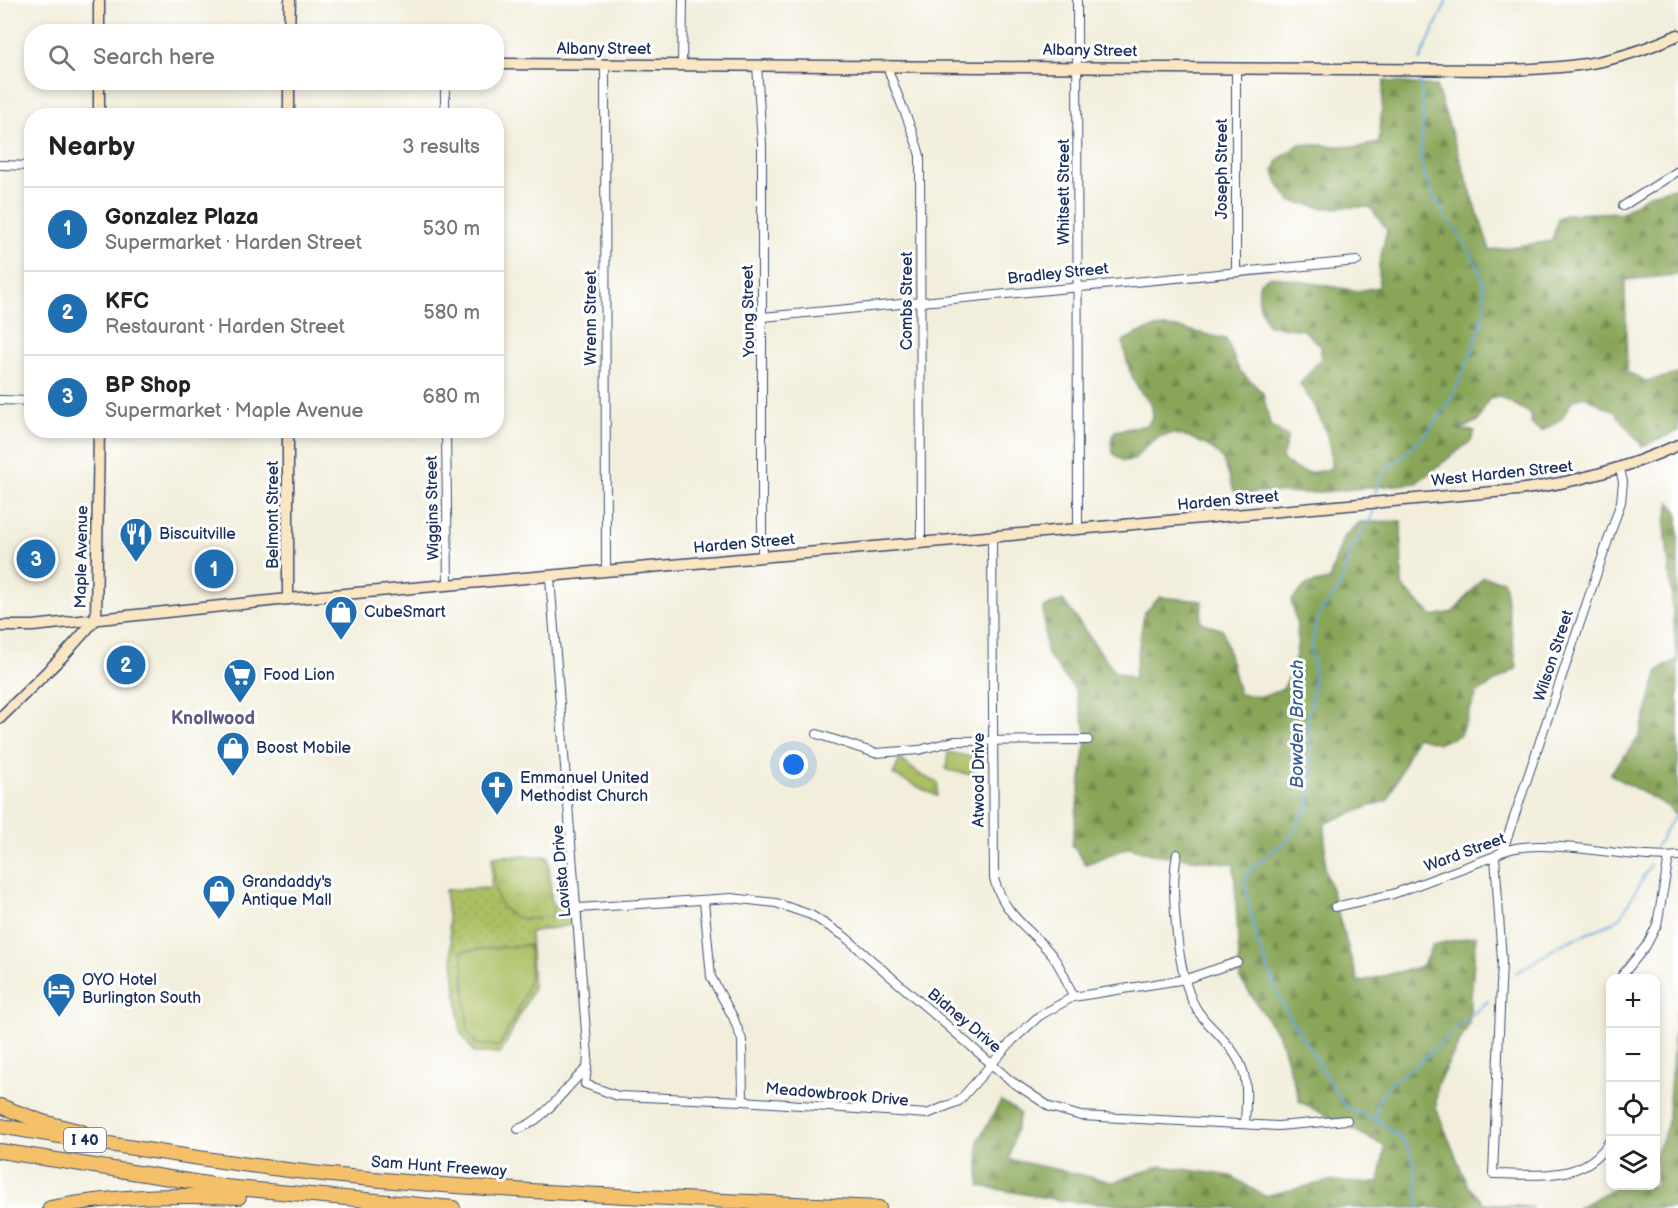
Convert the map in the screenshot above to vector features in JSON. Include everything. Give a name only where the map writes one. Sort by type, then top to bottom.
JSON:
[{"type":"highway","points":[[0,1106],[43,1122],[171,1154]]},
{"type":"highway","name":"Sam Hunt Freeway","points":[[0,1126],[171,1154],[281,1169],[423,1183],[879,1208]]},
{"type":"highway","name":"I 40","points":[[0,1151],[226,1187],[453,1208]]},
{"type":"highway","points":[[50,1208],[105,1198],[153,1194],[373,1202]]},
{"type":"main road","points":[[99,0],[99,24]]},
{"type":"main road","points":[[289,24],[290,0]]},
{"type":"main road","name":"Albany Street","points":[[504,64],[1563,68],[1625,56],[1678,35]]},
{"type":"main road","points":[[99,90],[99,108]]},
{"type":"main road","points":[[289,90],[289,108]]},
{"type":"main road","name":"Maple Avenue","points":[[0,718],[64,655],[96,619],[99,438]]},
{"type":"main road","name":"Belmont Street","points":[[288,438],[288,599]]},
{"type":"main road","name":"West Harden Street","points":[[1396,500],[1548,486],[1620,469],[1678,445]]},
{"type":"main road","name":"Harden Street","points":[[0,626],[33,626],[288,599],[550,578],[606,571],[1396,500]]},
{"type":"street","points":[[682,63],[683,0]]},
{"type":"street","name":"Whitsett Street","points":[[1077,0],[1078,528]]},
{"type":"street","name":"Wrenn Street","points":[[605,64],[606,571]]},
{"type":"street","name":"Young Street","points":[[757,65],[762,144],[762,557]]},
{"type":"street","name":"Combs Street","points":[[887,65],[895,93],[914,134],[920,156],[921,543]]},
{"type":"street","name":"Joseph Street","points":[[1236,68],[1236,271]]},
{"type":"street","points":[[445,90],[445,108]]},
{"type":"street","points":[[0,165],[24,166]]},
{"type":"street","points":[[1623,206],[1678,171]]},
{"type":"street","name":"Bradley Street","points":[[763,317],[1357,261]]},
{"type":"street","points":[[0,400],[24,401]]},
{"type":"street","name":"Wiggins Street","points":[[446,438],[448,585]]},
{"type":"street","name":"Wilson Street","points":[[1503,850],[1621,502],[1623,482],[1620,469]]},
{"type":"street","name":"Atwood Drive","points":[[992,537],[992,866],[998,892],[1015,920],[1040,942],[1060,966],[1073,997]]},
{"type":"street","name":"Lavista Drive","points":[[550,578],[578,908],[587,1068]]},
{"type":"street","points":[[817,734],[875,753],[919,750],[954,741],[1088,740]]},
{"type":"street","name":"Ward Street","points":[[1335,907],[1393,894],[1496,856],[1503,850],[1554,847],[1674,857]]},
{"type":"street","points":[[1176,854],[1174,897],[1186,979],[1200,1015],[1234,1050],[1244,1067],[1247,1087],[1245,1124]]},
{"type":"street","points":[[1496,856],[1502,961],[1493,1174],[1567,1173],[1596,1159],[1606,1146]]},
{"type":"street","points":[[1623,974],[1646,946],[1656,925],[1674,857]]},
{"type":"street","name":"Bidney Drive","points":[[578,908],[731,898],[767,901],[794,908],[826,922],[993,1063],[1011,1081],[1039,1100],[1074,1116],[1304,1125],[1347,1120]]},
{"type":"street","points":[[704,901],[711,977],[733,1017],[742,1040],[743,1101]]},
{"type":"street","name":"Meadowbrook Drive","points":[[587,1068],[585,1084],[606,1094],[927,1114],[959,1101],[1039,1016],[1073,997],[1186,979],[1237,962]]},
{"type":"street","points":[[518,1129],[531,1125],[587,1068]]},
{"type":"green space","points":[[1384,81],[1436,86],[1490,250],[1552,241],[1558,218],[1568,214],[1623,212],[1650,194],[1678,187],[1678,275],[1625,280],[1627,372],[1646,381],[1678,374],[1678,431],[1642,446],[1615,412],[1584,396],[1573,400],[1561,419],[1542,431],[1532,425],[1530,413],[1498,396],[1488,400],[1478,421],[1459,430],[1475,431],[1471,441],[1416,483],[1312,493],[1255,492],[1245,496],[1234,491],[1225,464],[1215,451],[1200,442],[1178,434],[1155,439],[1134,460],[1123,461],[1113,453],[1111,442],[1115,431],[1148,425],[1153,415],[1151,403],[1139,390],[1131,375],[1123,341],[1150,329],[1173,327],[1226,339],[1239,370],[1263,393],[1270,425],[1288,437],[1282,458],[1292,467],[1305,472],[1318,472],[1331,468],[1329,445],[1323,424],[1300,384],[1321,358],[1321,346],[1303,330],[1268,325],[1258,294],[1260,282],[1271,276],[1357,291],[1379,287],[1379,264],[1387,230],[1370,207],[1324,208],[1290,201],[1277,182],[1274,171],[1278,160],[1300,144],[1358,147],[1379,143]]},
{"type":"green space","points":[[1670,502],[1678,512],[1678,819],[1667,806],[1610,774],[1639,737],[1658,671],[1677,659],[1665,524]]},
{"type":"green space","points":[[1401,521],[1402,586],[1432,616],[1454,612],[1483,577],[1504,581],[1517,668],[1477,693],[1460,735],[1439,743],[1416,737],[1388,800],[1325,823],[1325,869],[1358,982],[1423,966],[1432,945],[1476,936],[1469,1024],[1437,1085],[1436,1108],[1468,1186],[1484,1203],[1533,1208],[1178,1208],[1064,1201],[980,1186],[978,1141],[1001,1101],[1020,1113],[1009,1159],[1113,1182],[1161,1166],[1231,1176],[1264,1196],[1329,1181],[1379,1183],[1385,1146],[1300,1102],[1279,1036],[1240,979],[1234,864],[1152,854],[1129,847],[1086,864],[1072,845],[1087,734],[1075,690],[1046,653],[1043,608],[1063,600],[1114,671],[1134,679],[1144,613],[1160,597],[1202,601],[1201,622],[1223,630],[1239,694],[1262,697],[1283,689],[1293,668],[1298,635],[1291,601],[1306,585],[1329,580],[1343,538],[1360,522]]},
{"type":"green space","points":[[948,752],[976,758],[973,775],[946,770]]},
{"type":"green space","points":[[900,759],[921,775],[938,783],[937,796],[893,775]]},
{"type":"green space","points":[[492,856],[548,856],[552,905],[576,903],[577,924],[530,932],[533,989],[501,1053],[474,1053],[461,1033],[445,890],[491,888]]},
{"type":"green space","points":[[495,856],[547,857],[553,916],[523,919],[510,914],[503,908],[496,893]]},
{"type":"green space","points":[[529,945],[530,973],[527,986],[499,1046],[476,1044],[468,1032],[462,951]]},
{"type":"green space","points":[[1676,1013],[1678,1208],[1577,1208],[1611,1190],[1660,1190],[1660,1143],[1667,1126]]},
{"type":"waterway","name":"Bowden Branch","points":[[1420,60],[1447,0]]},
{"type":"waterway","name":"Bowden Branch","points":[[1375,500],[1376,490],[1383,474],[1424,436],[1450,399],[1472,350],[1483,316],[1485,295],[1474,259],[1431,192],[1424,173],[1421,149],[1423,106],[1419,78]]},
{"type":"waterway","name":"Bowden Branch","points":[[1375,505],[1372,516],[1350,552],[1340,587],[1317,617],[1311,648],[1314,670],[1312,699],[1307,721],[1312,769],[1309,805],[1290,837],[1250,870],[1244,879],[1256,938],[1277,992],[1292,1021],[1345,1106],[1388,1128],[1406,1146],[1414,1166],[1419,1208]]},
{"type":"waterway","points":[[1656,847],[1678,810]]},
{"type":"waterway","points":[[1516,973],[1560,945],[1612,923],[1622,915],[1650,865]]},
{"type":"waterway","points":[[1380,1122],[1376,1112],[1377,1102],[1391,1082],[1413,1068],[1488,1001]]},
{"type":"place","name":"BP Shop","points":[[36,559]]},
{"type":"place","name":"Biscuitville","points":[[136,563]]},
{"type":"place","name":"Gonzalez Plaza","points":[[214,569]]},
{"type":"place","name":"CubeSmart","points":[[341,641]]},
{"type":"place","name":"KFC","points":[[126,665]]},
{"type":"place","name":"Food Lion","points":[[240,704]]},
{"type":"place","name":"Boost Mobile","points":[[233,777]]},
{"type":"place","name":"Emmanuel United Methodist Church","points":[[497,816]]},
{"type":"place","name":"Grandaddy's Antique Mall","points":[[219,920]]},
{"type":"place","name":"OYO Hotel Burlington South","points":[[59,1018]]},
{"type":"district","name":"Knollwood","points":[[213,718]]}]
